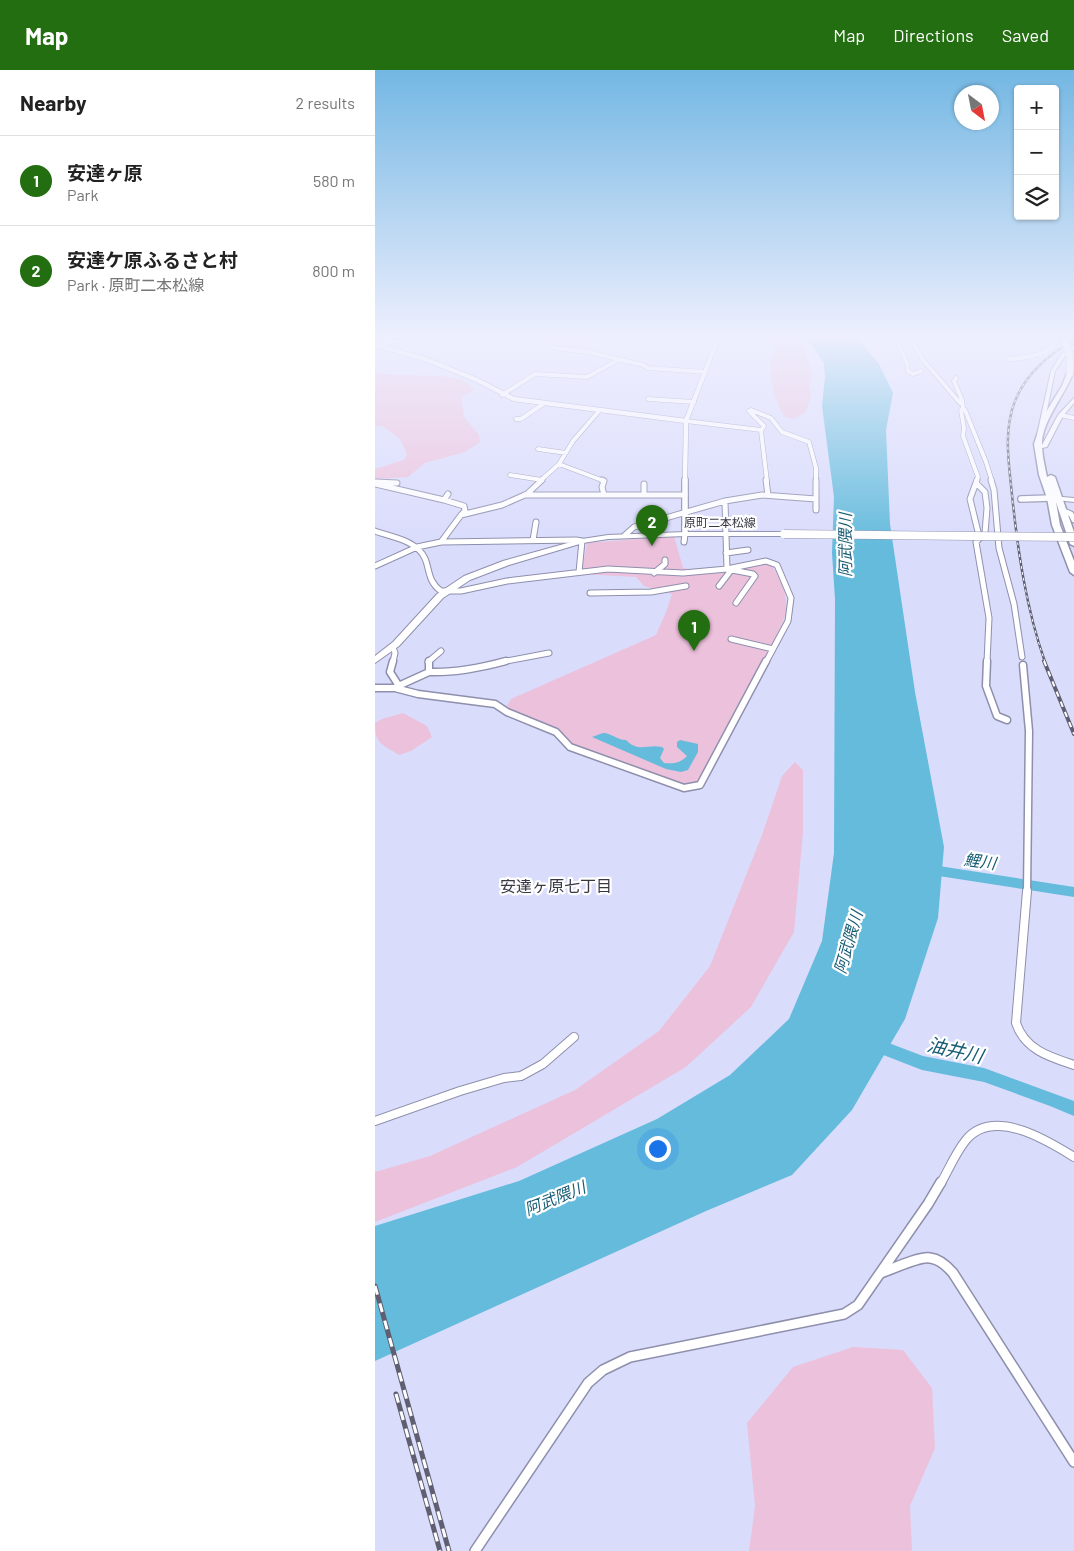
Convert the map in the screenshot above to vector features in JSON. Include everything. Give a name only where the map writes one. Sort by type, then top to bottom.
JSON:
[{"type":"highway","points":[[1052,407],[1046,417],[1041,446],[1043,475],[1051,498],[1055,525],[1074,572]]},
{"type":"highway","points":[[1059,407],[1049,424],[1041,446],[1074,544]]},
{"type":"main road","points":[[1041,446],[1042,418],[1045,407]]},
{"type":"main road","points":[[1041,446],[1068,407]]},
{"type":"main road","points":[[1051,498],[1074,500]]},
{"type":"main road","name":"原町二本松線","points":[[375,660],[393,647],[429,607],[467,578],[495,566],[582,541],[625,535],[684,538],[726,534],[1074,537]]},
{"type":"street","points":[[516,419],[538,407]]},
{"type":"street","points":[[568,407],[761,430]]},
{"type":"street","points":[[684,538],[686,512],[686,421],[692,407]]},
{"type":"street","points":[[963,407],[961,410],[964,428],[963,436],[978,477],[970,495],[979,536]]},
{"type":"street","points":[[965,410],[986,462],[994,490],[999,548],[1014,604],[1022,657]]},
{"type":"street","points":[[461,515],[502,505],[524,495],[559,464],[573,441],[599,411]]},
{"type":"street","points":[[768,495],[761,430],[764,427],[749,411],[757,411],[771,418],[782,432],[809,442],[816,468],[816,510]]},
{"type":"street","points":[[1061,416],[1074,418]]},
{"type":"street","points":[[538,449],[566,453]]},
{"type":"street","points":[[559,464],[604,481],[608,484],[609,490],[604,495]]},
{"type":"street","points":[[510,476],[542,480]]},
{"type":"street","points":[[375,483],[397,483]]},
{"type":"street","points":[[375,483],[391,489],[415,491],[465,506],[465,511],[441,542]]},
{"type":"street","points":[[976,483],[985,492],[987,508],[985,531],[976,542],[989,618],[986,686],[997,716],[1007,720]]},
{"type":"street","points":[[644,484],[644,495]]},
{"type":"street","points":[[719,586],[730,569],[726,553],[727,501],[729,493]]},
{"type":"street","points":[[443,500],[448,494]]},
{"type":"street","points":[[524,495],[685,495]]},
{"type":"street","points":[[625,535],[634,527],[727,501],[768,495],[816,499]]},
{"type":"street","points":[[1021,499],[1051,498]]},
{"type":"street","points":[[1064,511],[1071,514],[1074,520]]},
{"type":"street","points":[[533,540],[536,522]]},
{"type":"street","points":[[375,531],[417,547],[425,558],[431,583],[441,591],[447,592],[579,572],[608,570],[683,573],[730,569],[766,561],[774,563],[779,567],[791,599],[788,621],[700,785],[689,788],[570,746],[556,732],[507,712],[495,704],[418,694],[397,687],[375,688]]},
{"type":"street","points":[[375,566],[417,547],[441,542],[582,541],[579,572]]},
{"type":"street","points":[[726,553],[748,550]]},
{"type":"street","points":[[654,573],[665,564],[665,560]]},
{"type":"street","points":[[730,569],[755,576],[736,603]]},
{"type":"street","points":[[591,593],[650,592],[674,590],[686,586]]},
{"type":"street","points":[[731,639],[773,649]]},
{"type":"street","points":[[393,647],[395,653],[389,672],[397,687]]},
{"type":"street","points":[[429,672],[428,662],[441,651]]},
{"type":"street","points":[[397,687],[429,672],[453,673],[518,657],[549,653]]},
{"type":"street","points":[[1023,665],[1029,731],[1027,898],[1016,1023],[1018,1031],[1030,1046],[1074,1065]]},
{"type":"street","points":[[375,1121],[459,1090],[504,1078],[521,1076],[543,1064],[573,1037]]},
{"type":"street","points":[[475,1551],[588,1383],[603,1370],[630,1357],[844,1314],[858,1304],[880,1274],[928,1204],[965,1140],[979,1128],[989,1126],[1011,1128],[1043,1139],[1074,1157]]},
{"type":"street","points":[[880,1274],[927,1257],[934,1258],[943,1263],[958,1281],[1074,1462]]},
{"type":"shaded area","points":[[375,407],[462,407],[464,417],[479,435],[480,442],[465,452],[425,463],[408,477],[375,479],[375,469],[404,460],[407,454],[400,439],[382,426],[375,426]]},
{"type":"shaded area","points":[[779,407],[807,407],[806,412],[794,419],[785,417]]},
{"type":"shaded area","points":[[674,536],[683,568],[706,572],[770,564],[782,585],[786,600],[786,613],[775,639],[699,783],[687,786],[570,744],[560,732],[506,708],[511,699],[656,635],[672,594],[644,586],[636,577],[581,574],[587,543]]},
{"type":"shaded area","points":[[403,713],[427,726],[432,737],[411,751],[399,755],[378,740],[375,723]]},
{"type":"shaded area","points":[[795,762],[803,770],[803,832],[794,932],[751,1007],[686,1067],[517,1167],[375,1222],[375,1172],[430,1156],[575,1090],[659,1031],[710,966],[762,835],[782,776]]},
{"type":"shaded area","points":[[853,1347],[903,1350],[932,1388],[935,1448],[910,1506],[912,1551],[749,1551],[755,1506],[747,1423],[793,1367]]},
{"type":"water","name":"阿武隈川","points":[[822,407],[890,407],[886,430],[890,524],[915,692],[944,847],[938,918],[905,1019],[852,1110],[792,1175],[706,1211],[375,1361],[375,1226],[519,1181],[657,1119],[730,1075],[789,1019],[822,941],[834,853],[835,599],[832,553],[834,497]]},
{"type":"water","points":[[603,733],[626,740],[639,747],[662,747],[664,749],[660,758],[664,763],[677,762],[687,756],[677,747],[677,742],[680,740],[698,744],[698,752],[688,770],[681,772],[666,769],[592,737]]},
{"type":"waterway","name":"鯉川","points":[[926,869],[1074,892]]},
{"type":"waterway","name":"油井川","points":[[873,1044],[922,1063],[984,1075],[1055,1100],[1074,1109]]},
{"type":"railway","points":[[1013,407],[1009,424],[1008,448],[1014,516],[1028,600],[1045,662]]},
{"type":"railway","points":[[1044,661],[1074,734]]},
{"type":"railway","points":[[375,1286],[449,1551]]},
{"type":"railway","points":[[396,1394],[440,1551]]},
{"type":"place","name":"安達ケ原ふるさと村","points":[[652,546]]},
{"type":"place","name":"安達ヶ原","points":[[694,651]]},
{"type":"district","name":"安達ヶ原七丁目","points":[[556,886]]}]
